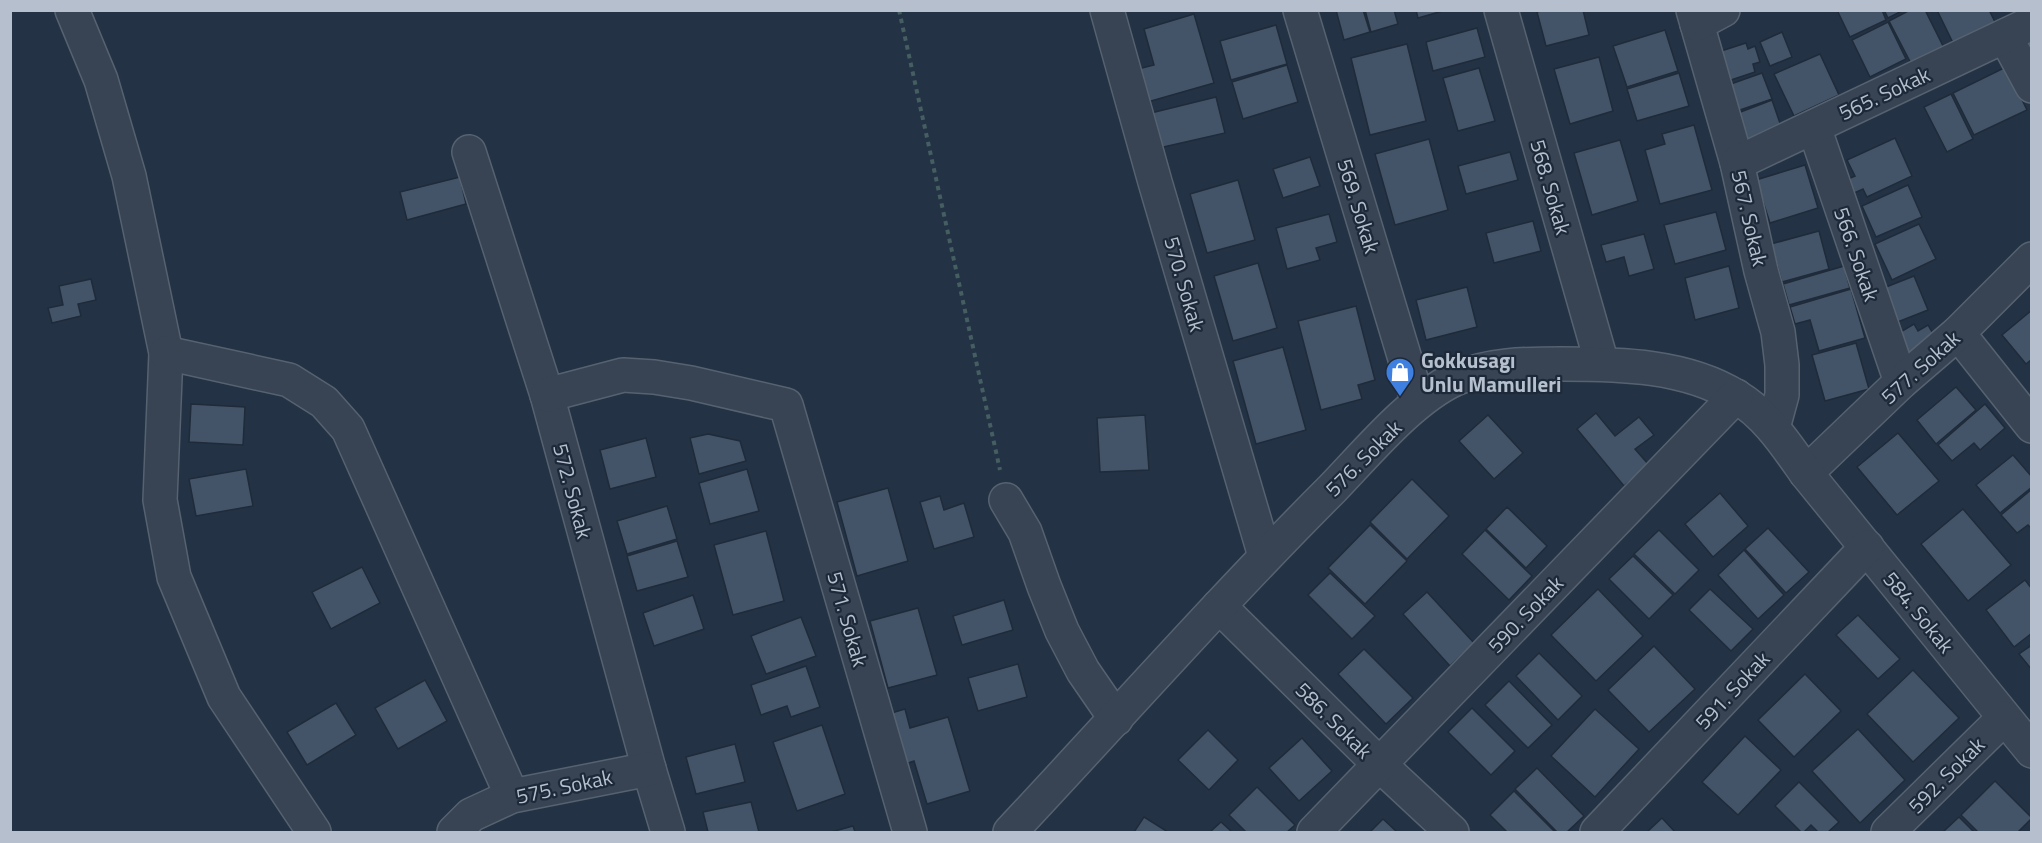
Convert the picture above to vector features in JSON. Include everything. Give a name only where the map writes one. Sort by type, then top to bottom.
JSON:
[{"type":"street","points":[[72,10],[101,80],[129,176],[166,353],[160,500],[174,577],[224,698],[314,832]]},
{"type":"street","name":"570. Sokak","points":[[1107,10],[1265,556]]},
{"type":"street","name":"569. Sokak","points":[[1300,10],[1418,402]]},
{"type":"street","name":"568. Sokak","points":[[1501,10],[1602,364]]},
{"type":"street","name":"567. Sokak","points":[[1704,15],[1761,271],[1778,332],[1782,365],[1782,395],[1773,428]]},
{"type":"street","points":[[2018,29],[2031,86]]},
{"type":"street","name":"565. Sokak","points":[[1737,163],[2018,29]]},
{"type":"street","name":"566. Sokak","points":[[1814,127],[1901,382]]},
{"type":"street","name":"572. Sokak","points":[[469,152],[547,395],[668,832]]},
{"type":"street","name":"577. Sokak","points":[[1806,473],[1901,382],[1959,333],[2031,259]]},
{"type":"street","points":[[1959,333],[2031,426]]},
{"type":"street","points":[[166,353],[289,380],[324,402],[348,429],[512,796]]},
{"type":"street","name":"576. Sokak","points":[[1010,832],[1265,556],[1418,402],[1454,379],[1480,370],[1516,364],[1602,364],[1664,371],[1701,380],[1736,396],[1755,410],[1773,428],[1806,473]]},
{"type":"street","name":"571. Sokak","points":[[547,395],[623,375],[692,383],[786,405],[910,832]]},
{"type":"street","name":"590. Sokak","points":[[1314,832],[1736,396]]},
{"type":"street","name":"584. Sokak","points":[[1806,473],[2031,752]]},
{"type":"street","points":[[1006,500],[1025,532],[1062,631],[1083,671],[1116,719]]},
{"type":"street","name":"591. Sokak","points":[[1597,832],[1867,547]]},
{"type":"street","name":"586. Sokak","points":[[1219,606],[1378,764],[1452,832]]},
{"type":"street","name":"592. Sokak","points":[[1888,832],[2004,718]]},
{"type":"street","name":"575. Sokak","points":[[453,832],[471,815],[512,796],[649,769]]},
{"type":"path","points":[[899,10],[1006,500]]},
{"type":"building","points":[[1336,10],[1363,10],[1370,32],[1344,40]]},
{"type":"building","points":[[1365,10],[1394,10],[1398,24],[1371,32]]},
{"type":"building","points":[[1416,10],[1446,10],[1418,18]]},
{"type":"building","points":[[1583,10],[1589,35],[1546,46],[1537,12]]},
{"type":"building","points":[[1837,10],[1882,10],[1886,20],[1850,37]]},
{"type":"building","points":[[1884,10],[1904,10],[1888,18]]},
{"type":"building","points":[[1910,10],[1925,10],[1947,54],[1915,71],[1889,21]]},
{"type":"building","points":[[1937,10],[1989,10],[1999,30],[1957,51]]},
{"type":"building","points":[[1194,14],[1214,83],[1144,103],[1134,70],[1154,65],[1144,29]]},
{"type":"building","points":[[1888,22],[1906,59],[1870,77],[1852,40]]},
{"type":"building","points":[[1276,25],[1287,64],[1231,80],[1220,41]]},
{"type":"building","points":[[1477,28],[1485,57],[1433,71],[1426,42]]},
{"type":"building","points":[[1665,30],[1678,71],[1627,87],[1613,46]]},
{"type":"building","points":[[1782,32],[1792,57],[1770,66],[1760,42]]},
{"type":"building","points":[[1746,43],[1748,49],[1755,46],[1760,62],[1753,64],[1755,72],[1725,82],[1715,53]]},
{"type":"building","points":[[1407,44],[1426,121],[1370,135],[1351,58]]},
{"type":"building","points":[[1820,54],[1839,95],[1794,116],[1774,74]]},
{"type":"building","points":[[1599,57],[1613,111],[1570,124],[1554,69]]},
{"type":"building","points":[[1287,65],[1298,102],[1243,119],[1232,82]]},
{"type":"building","points":[[2006,67],[2027,110],[1974,135],[1953,93]]},
{"type":"building","points":[[1479,68],[1495,121],[1458,131],[1443,78]]},
{"type":"building","points":[[1679,73],[1689,106],[1637,121],[1627,89]]},
{"type":"building","points":[[1762,73],[1772,99],[1737,111],[1728,85]]},
{"type":"building","points":[[1951,94],[1973,139],[1947,152],[1924,107]]},
{"type":"building","points":[[1216,97],[1225,133],[1159,148],[1151,113]]},
{"type":"building","points":[[1772,100],[1782,129],[1748,140],[1738,113]]},
{"type":"building","points":[[1694,125],[1712,190],[1660,204],[1645,150],[1665,144],[1662,134]]},
{"type":"building","points":[[1895,138],[1912,176],[1867,197],[1863,189],[1850,195],[1843,181],[1855,176],[1847,160]]},
{"type":"building","points":[[1429,139],[1448,210],[1395,225],[1375,154]]},
{"type":"building","points":[[1620,140],[1638,201],[1592,215],[1574,153]]},
{"type":"building","points":[[1510,152],[1518,180],[1466,194],[1458,166]]},
{"type":"building","points":[[1310,157],[1320,186],[1283,198],[1273,169]]},
{"type":"building","points":[[1805,165],[1818,208],[1770,223],[1756,180]]},
{"type":"building","points":[[460,177],[466,204],[407,220],[400,192]]},
{"type":"building","points":[[1238,180],[1255,240],[1207,253],[1190,194]]},
{"type":"building","points":[[1908,185],[1922,217],[1876,237],[1862,206]]},
{"type":"building","points":[[1716,212],[1726,250],[1675,264],[1664,225]]},
{"type":"building","points":[[1329,214],[1337,242],[1316,248],[1320,260],[1287,269],[1276,228]]},
{"type":"building","points":[[1533,221],[1541,251],[1494,263],[1486,233]]},
{"type":"building","points":[[1919,224],[1936,259],[1892,280],[1875,244]]},
{"type":"building","points":[[1819,231],[1829,269],[1782,282],[1771,244]]},
{"type":"building","points":[[1644,234],[1654,269],[1629,276],[1624,257],[1606,262],[1601,245]]},
{"type":"building","points":[[1258,263],[1277,328],[1233,341],[1214,276]]},
{"type":"building","points":[[1729,266],[1739,308],[1695,320],[1685,278]]},
{"type":"building","points":[[1844,266],[1850,288],[1789,305],[1783,284]]},
{"type":"building","points":[[1914,276],[1928,310],[1890,325],[1876,291]]},
{"type":"building","points":[[91,279],[96,300],[78,304],[81,316],[52,323],[48,308],[63,305],[59,286]]},
{"type":"building","points":[[1467,287],[1477,327],[1426,340],[1416,300]]},
{"type":"building","points":[[1851,289],[1865,338],[1819,351],[1810,320],[1795,324],[1790,307]]},
{"type":"building","points":[[1356,306],[1375,380],[1358,385],[1362,399],[1321,410],[1298,321]]},
{"type":"building","points":[[2032,310],[2032,359],[2026,364],[2002,335]]},
{"type":"building","points":[[1914,324],[1918,331],[1928,325],[1936,339],[1905,357],[1892,337]]},
{"type":"building","points":[[1856,343],[1869,389],[1825,401],[1812,355]]},
{"type":"building","points":[[1283,347],[1306,430],[1256,444],[1233,361]]},
{"type":"building","points":[[1956,387],[1976,410],[1936,444],[1917,420]]},
{"type":"building","points":[[191,404],[245,407],[243,445],[189,442]]},
{"type":"building","points":[[1985,404],[2005,428],[1980,450],[1974,443],[1952,461],[1938,445]]},
{"type":"building","points":[[1596,413],[1615,436],[1639,417],[1654,435],[1635,449],[1649,465],[1624,486],[1577,429]]},
{"type":"building","points":[[1145,415],[1149,470],[1100,472],[1097,418]]},
{"type":"building","points":[[1488,415],[1523,453],[1494,479],[1459,441]]},
{"type":"building","points":[[1898,433],[1939,481],[1897,515],[1857,467]]},
{"type":"building","points":[[708,434],[740,441],[746,461],[699,474],[690,438]]},
{"type":"building","points":[[646,438],[656,477],[610,489],[600,450]]},
{"type":"building","points":[[2013,455],[2032,477],[2032,487],[2000,513],[1976,485]]},
{"type":"building","points":[[246,469],[253,506],[196,516],[189,479]]},
{"type":"building","points":[[747,469],[759,511],[710,524],[699,483]]},
{"type":"building","points":[[1412,479],[1449,516],[1407,559],[1370,522]]},
{"type":"building","points":[[888,488],[908,561],[857,576],[837,502]]},
{"type":"building","points":[[2032,489],[2032,529],[2028,525],[2017,533],[2001,515]]},
{"type":"building","points":[[1720,493],[1748,526],[1713,557],[1685,524]]},
{"type":"building","points":[[940,496],[944,510],[964,503],[974,537],[934,549],[920,502]]},
{"type":"building","points":[[667,506],[677,539],[627,554],[617,521]]},
{"type":"building","points":[[1507,507],[1547,546],[1526,568],[1486,529]]},
{"type":"building","points":[[1963,509],[2011,565],[1968,601],[1921,544]]},
{"type":"building","points":[[1370,525],[1407,561],[1365,604],[1328,568]]},
{"type":"building","points":[[1768,528],[1809,572],[1786,593],[1745,549]]},
{"type":"building","points":[[1485,530],[1532,576],[1509,600],[1462,554]]},
{"type":"building","points":[[1659,530],[1699,570],[1675,594],[1634,554]]},
{"type":"building","points":[[766,531],[784,601],[733,615],[714,545]]},
{"type":"building","points":[[677,541],[688,577],[637,591],[627,556]]},
{"type":"building","points":[[1744,550],[1784,595],[1758,619],[1718,575]]},
{"type":"building","points":[[1633,556],[1673,595],[1649,619],[1609,579]]},
{"type":"building","points":[[362,567],[380,603],[331,629],[312,592]]},
{"type":"building","points":[[1330,573],[1375,616],[1352,639],[1308,595]]},
{"type":"building","points":[[2025,580],[2032,589],[2032,633],[2014,647],[1986,610]]},
{"type":"building","points":[[1598,589],[1643,636],[1596,681],[1551,635]]},
{"type":"building","points":[[1710,589],[1753,629],[1731,651],[1689,610]]},
{"type":"building","points":[[1427,592],[1474,643],[1450,666],[1403,614]]},
{"type":"building","points":[[693,595],[704,629],[654,646],[643,613]]},
{"type":"building","points":[[1004,600],[1013,630],[962,645],[953,616]]},
{"type":"building","points":[[918,608],[937,675],[888,688],[870,621]]},
{"type":"building","points":[[1858,615],[1900,659],[1878,679],[1836,635]]},
{"type":"building","points":[[801,617],[816,656],[766,674],[751,636]]},
{"type":"building","points":[[2032,645],[2032,670],[2019,654]]},
{"type":"building","points":[[1654,646],[1695,689],[1649,732],[1608,690]]},
{"type":"building","points":[[1364,649],[1413,698],[1386,724],[1338,674]]},
{"type":"building","points":[[1539,653],[1582,696],[1558,720],[1516,676]]},
{"type":"building","points":[[1018,664],[1027,697],[978,711],[968,678]]},
{"type":"building","points":[[806,666],[820,707],[791,717],[787,706],[761,715],[751,685]]},
{"type":"building","points":[[1913,670],[1959,718],[1913,762],[1867,714]]},
{"type":"building","points":[[1805,674],[1841,711],[1794,757],[1758,720]]},
{"type":"building","points":[[425,680],[447,721],[398,749],[375,708]]},
{"type":"building","points":[[1509,681],[1552,725],[1528,748],[1485,705]]},
{"type":"building","points":[[336,703],[356,735],[307,765],[287,732]]},
{"type":"building","points":[[1472,708],[1515,751],[1491,775],[1448,732]]},
{"type":"building","points":[[905,709],[910,728],[948,717],[970,791],[927,804],[914,761],[893,768],[878,717]]},
{"type":"building","points":[[1595,709],[1639,749],[1595,797],[1551,756]]},
{"type":"building","points":[[822,725],[845,794],[797,811],[773,742]]},
{"type":"building","points":[[1858,729],[1905,780],[1860,823],[1812,771]]},
{"type":"building","points":[[1208,730],[1238,760],[1209,790],[1178,760]]},
{"type":"building","points":[[1745,736],[1781,770],[1738,815],[1702,782]]},
{"type":"building","points":[[1302,738],[1332,771],[1299,801],[1269,768]]},
{"type":"building","points":[[735,744],[745,782],[696,794],[686,757]]},
{"type":"building","points":[[1537,768],[1584,816],[1567,832],[1557,832],[1515,789]]},
{"type":"building","points":[[1995,781],[2032,818],[2018,832],[1978,832],[1961,815]]},
{"type":"building","points":[[1799,782],[1839,822],[1828,832],[1818,832],[1811,825],[1801,832],[1775,806]]},
{"type":"building","points":[[1257,787],[1295,825],[1287,832],[1246,832],[1229,815]]},
{"type":"building","points":[[1514,791],[1555,832],[1507,832],[1490,815]]},
{"type":"building","points":[[751,802],[759,832],[708,832],[703,812]]},
{"type":"building","points":[[1144,817],[1168,832],[1134,832]]},
{"type":"building","points":[[1959,817],[1974,832],[1943,832]]},
{"type":"building","points":[[1662,818],[1675,832],[1647,832]]},
{"type":"building","points":[[1383,819],[1397,832],[1370,832]]},
{"type":"building","points":[[1221,822],[1232,832],[1210,832]]},
{"type":"building","points":[[853,826],[855,832],[831,832]]},
{"type":"place","name":"Gokkusagı Unlu Mamulleri","points":[[1400,398]]}]
